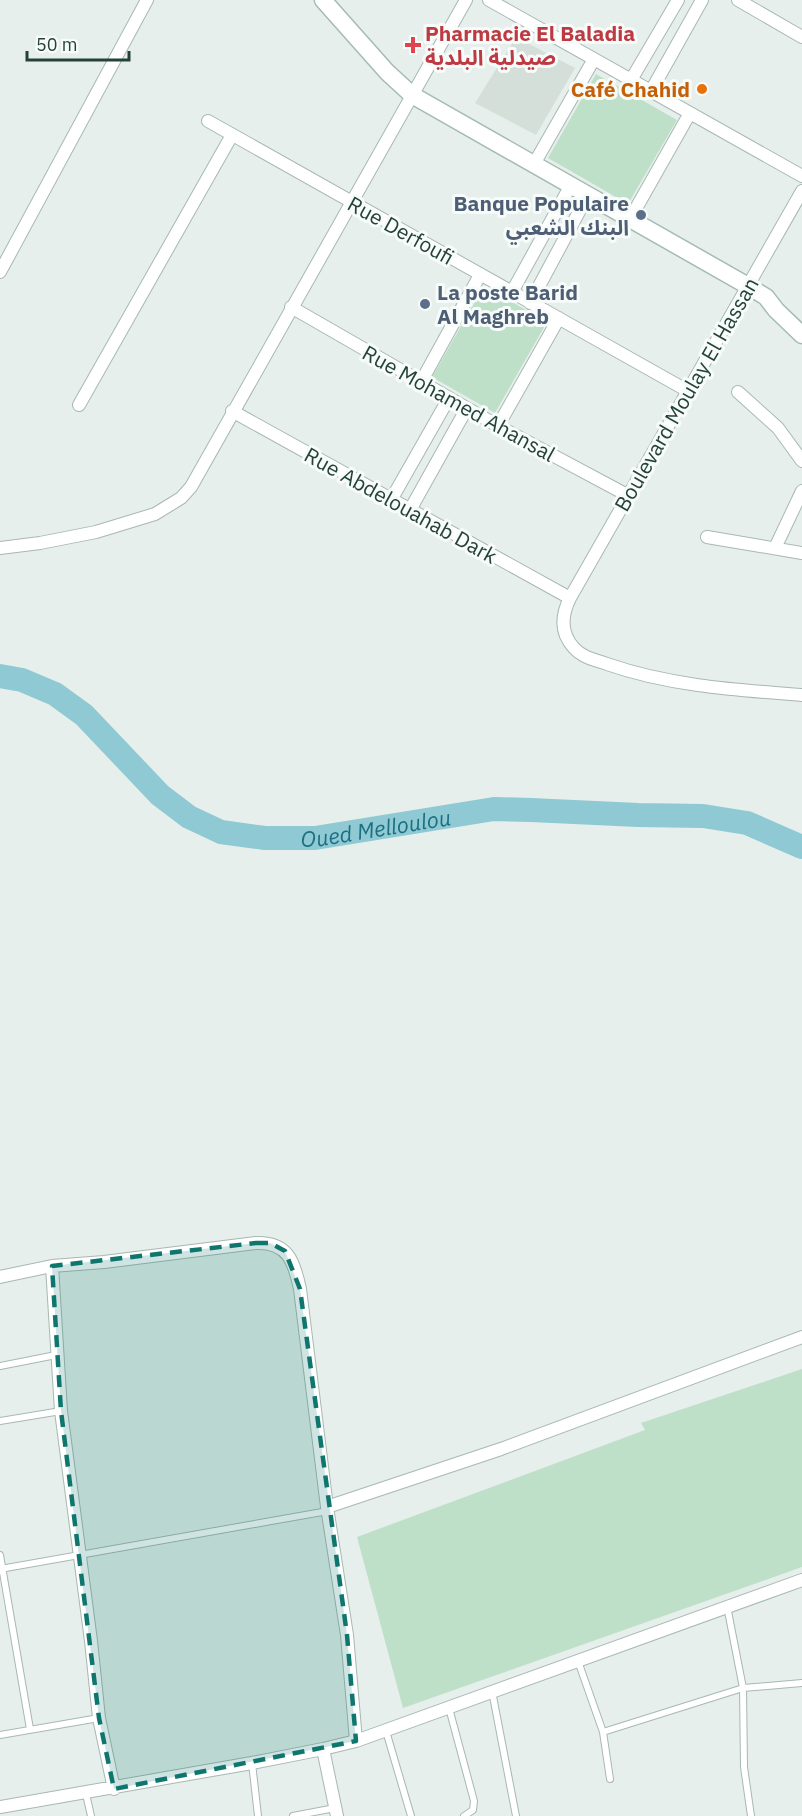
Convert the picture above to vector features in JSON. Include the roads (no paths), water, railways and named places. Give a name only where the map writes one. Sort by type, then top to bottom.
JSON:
[{"type":"main road","points":[[323,0],[387,72],[412,95],[766,297],[802,336]]},
{"type":"street","points":[[0,272],[147,0]]},
{"type":"street","points":[[0,548],[96,532],[155,514],[181,498],[191,487],[466,0]]},
{"type":"street","points":[[489,0],[802,176]]},
{"type":"street","points":[[631,80],[678,0]]},
{"type":"street","points":[[651,91],[702,0]]},
{"type":"street","points":[[738,0],[802,37]]},
{"type":"street","points":[[534,164],[594,59]]},
{"type":"street","points":[[630,219],[690,113]]},
{"type":"street","name":"Rue Derfoufi","points":[[207,121],[688,391]]},
{"type":"street","points":[[80,405],[232,135]]},
{"type":"street","points":[[512,292],[571,185]]},
{"type":"street","name":"Boulevard Moulay El Hassan","points":[[802,191],[570,598],[564,611],[562,626],[575,650],[585,657],[619,668],[656,678],[717,688],[802,695]]},
{"type":"street","points":[[530,303],[588,195]]},
{"type":"street","points":[[421,382],[480,275]]},
{"type":"street","name":"Rue Mohamed Ahansal","points":[[291,307],[498,426],[628,496]]},
{"type":"street","points":[[498,426],[559,318]]},
{"type":"street","points":[[738,392],[778,428],[802,461]]},
{"type":"street","points":[[392,500],[449,398]]},
{"type":"street","points":[[410,510],[467,408]]},
{"type":"street","name":"Rue Abdelouahab Dark","points":[[232,411],[570,598]]},
{"type":"street","points":[[775,549],[802,490]]},
{"type":"street","points":[[706,537],[802,553]]},
{"type":"street","points":[[0,1277],[52,1266],[104,1262],[256,1243],[270,1243],[285,1251],[297,1274],[300,1289],[327,1509],[347,1635],[356,1741]]},
{"type":"street","points":[[52,1266],[61,1411],[99,1718],[114,1789]]},
{"type":"street","points":[[327,1509],[512,1445],[802,1337]]},
{"type":"street","points":[[0,1807],[114,1789],[356,1741],[802,1580]]},
{"type":"street","points":[[323,1749],[336,1812]]},
{"type":"lane","points":[[0,1366],[56,1355]]},
{"type":"lane","points":[[0,1421],[61,1411]]},
{"type":"lane","points":[[1,1569],[327,1509]]},
{"type":"lane","points":[[0,1555],[30,1729]]},
{"type":"lane","points":[[727,1606],[743,1688],[744,1767],[751,1816]]},
{"type":"lane","points":[[578,1661],[603,1732],[610,1779]]},
{"type":"lane","points":[[603,1732],[743,1688],[802,1683]]},
{"type":"lane","points":[[492,1691],[516,1816]]},
{"type":"lane","points":[[449,1707],[474,1801],[473,1810],[464,1816]]},
{"type":"lane","points":[[0,1735],[99,1718]]},
{"type":"lane","points":[[386,1731],[411,1816]]},
{"type":"lane","points":[[252,1763],[258,1816]]},
{"type":"lane","points":[[86,1794],[91,1816]]},
{"type":"lane","points":[[293,1816],[336,1812]]},
{"type":"waterway","name":"Oued Melloulou","points":[[0,676],[22,680],[55,694],[84,715],[160,795],[189,817],[221,832],[265,838],[315,838],[494,809],[703,816],[747,823],[802,847]]},
{"type":"place","name":"Pharmacie El Baladia صيدلية البلدية","points":[[413,45]]},
{"type":"place","name":"Café Chahid","points":[[702,89]]},
{"type":"place","name":"Banque Populaire البنك الشعبي","points":[[641,215]]},
{"type":"place","name":"La poste Barid Al Maghreb","points":[[425,304]]}]
